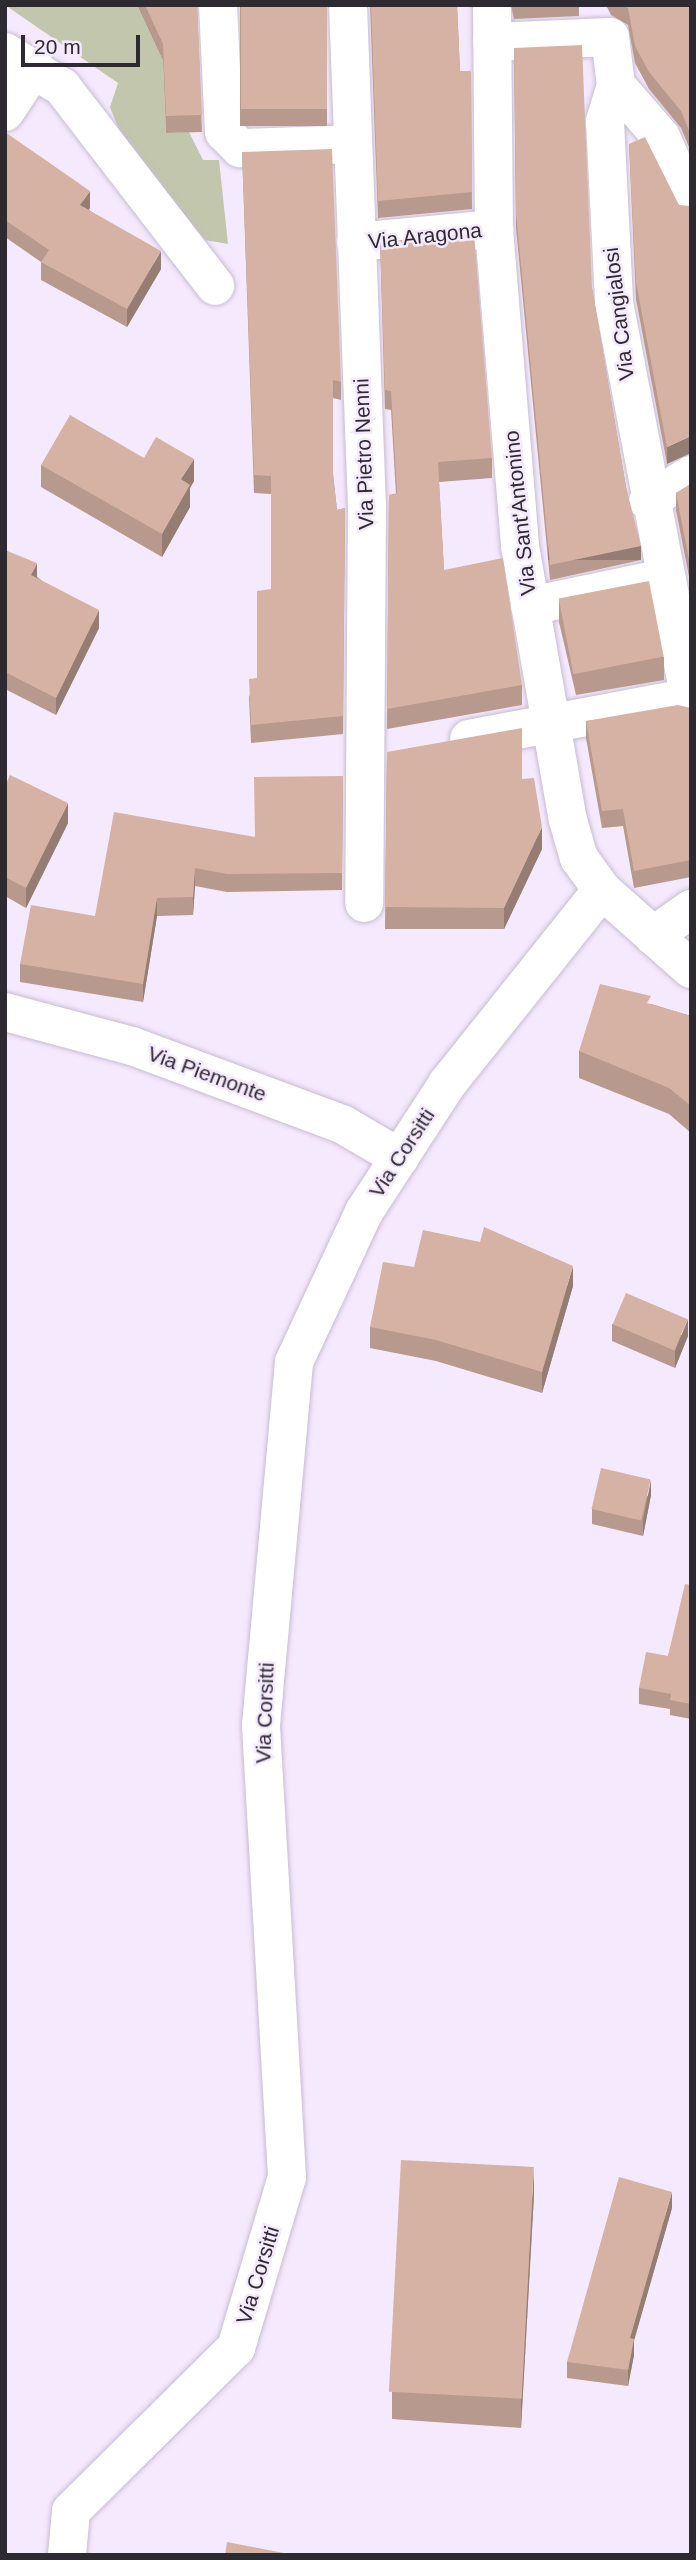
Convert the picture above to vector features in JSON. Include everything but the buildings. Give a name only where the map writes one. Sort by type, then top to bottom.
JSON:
[{"type":"street","points":[[218,5],[224,132],[240,148],[353,144]]},
{"type":"street","name":"Via Pietro Nenni","points":[[348,5],[367,506],[363,903]]},
{"type":"street","name":"Via Cangialosi","points":[[492,23],[610,37],[617,85],[604,122],[614,302],[664,578],[682,612],[690,699]]},
{"type":"street","name":"Via Sant'Antonino","points":[[492,23],[494,229],[520,546],[568,820],[579,858],[602,890],[691,969]]},
{"type":"street","points":[[5,113],[20,59],[62,87],[111,145],[215,286]]},
{"type":"street","points":[[617,85],[661,137],[691,204]]},
{"type":"street","name":"Via Aragona","points":[[356,242],[494,229]]},
{"type":"street","points":[[648,501],[691,475]]},
{"type":"street","points":[[530,606],[664,578]]},
{"type":"street","points":[[365,755],[690,699]]},
{"type":"street","name":"Via Corsitti","points":[[67,2555],[71,2511],[236,2348],[287,2177],[261,1725],[294,1362],[364,1212],[447,1084],[602,890]]},
{"type":"street","points":[[653,936],[691,909]]},
{"type":"street","name":"Via Piemonte","points":[[5,1012],[132,1046],[342,1124],[400,1158]]},
{"type":"green space","points":[[5,5],[137,5],[163,61],[166,133],[189,132],[203,160],[219,160],[228,244],[205,240],[123,140],[110,107],[118,83]]}]
